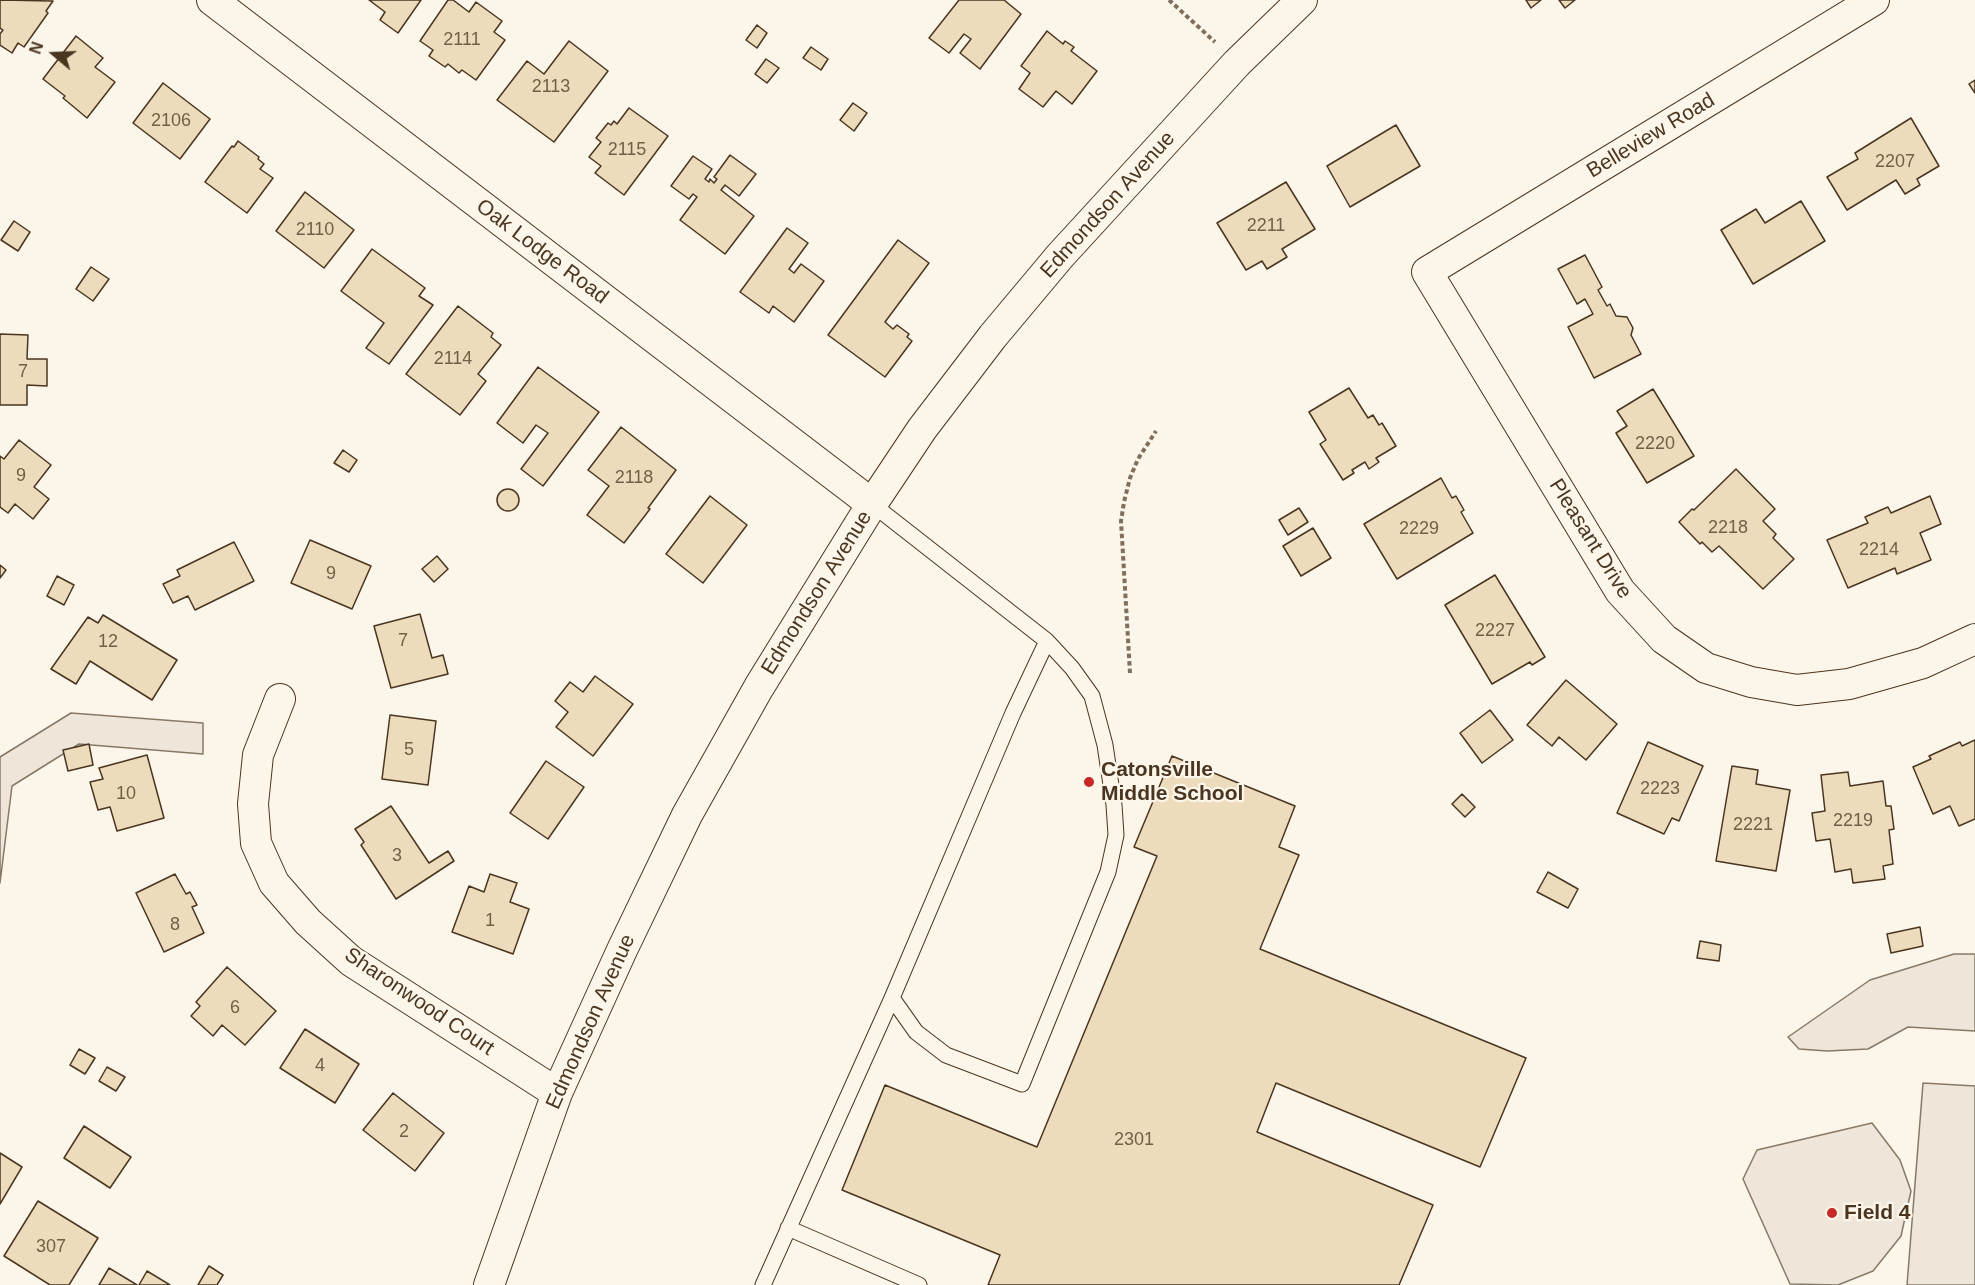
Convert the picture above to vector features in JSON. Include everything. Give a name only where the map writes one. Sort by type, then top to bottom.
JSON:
[{"type":"street","name":"Oak Lodge Road","points":[[212,0],[872,504]]},
{"type":"street","name":"Edmondson Avenue","points":[[489,1285],[557,1093],[687,815],[759,687],[872,504],[922,429],[993,336],[1060,256],[1237,63],[1302,0]]},
{"type":"street","name":"Belleview Road","points":[[1427,272],[1874,0]]},
{"type":"street","name":"Pleasant Drive","points":[[1427,272],[1620,591],[1664,639],[1706,668],[1751,682],[1797,690],[1838,686],[1923,663],[1975,639]]},
{"type":"street","name":"Sharonwood Court","points":[[280,699],[258,755],[253,804],[256,843],[274,883],[308,922],[351,961],[557,1093]]},
{"type":"lane","points":[[872,504],[1047,641],[1072,668],[1092,696],[1105,745],[1116,835],[1108,872],[1022,1084],[946,1054],[916,1032],[892,999]]},
{"type":"lane","points":[[763,1285],[892,999],[1013,713],[1047,641]]},
{"type":"lane","points":[[788,1228],[919,1285]]},
{"type":"path","points":[[1169,0],[1237,63]]},
{"type":"path","points":[[1130,673],[1121,521],[1130,478],[1138,459],[1156,431]]},
{"type":"shaded area","points":[[71,713],[203,723],[203,754],[79,744],[12,786],[0,883],[0,757]]},
{"type":"shaded area","points":[[1954,954],[1975,954],[1975,1031],[1908,1027],[1868,1049],[1827,1051],[1799,1049],[1788,1037],[1870,980]]},
{"type":"shaded area","points":[[1923,1083],[1975,1086],[1975,1285],[1907,1285]]},
{"type":"shaded area","name":"Field 4","points":[[1872,1123],[1900,1160],[1911,1191],[1901,1236],[1873,1271],[1838,1285],[1790,1284],[1743,1179],[1757,1150]]},
{"type":"building","points":[[0,0],[53,1],[46,11],[48,13],[24,47],[18,43],[12,53],[0,45],[0,34],[3,30],[0,28]]},
{"type":"building","points":[[369,0],[421,0],[398,33],[380,20],[385,12]]},
{"type":"building","points":[[448,0],[453,0],[469,12],[476,2],[502,21],[494,32],[505,40],[476,80],[462,70],[459,73],[448,64],[445,67],[429,56],[433,50],[420,41]]},
{"type":"building","points":[[959,0],[1004,0],[1021,14],[980,69],[960,53],[971,39],[964,34],[949,53],[929,38]]},
{"type":"building","points":[[1526,0],[1541,0],[1531,8]]},
{"type":"building","points":[[1559,0],[1575,0],[1565,8]]},
{"type":"building","points":[[757,25],[767,33],[757,48],[746,40]]},
{"type":"building","points":[[1047,31],[1063,44],[1065,41],[1074,47],[1071,51],[1097,71],[1072,104],[1056,91],[1043,107],[1019,89],[1030,73],[1021,66]]},
{"type":"building","points":[[76,36],[103,58],[95,67],[115,82],[87,118],[63,98],[65,96],[43,79]]},
{"type":"building","points":[[569,41],[608,71],[554,142],[497,100],[527,61],[544,74]]},
{"type":"building","points":[[811,47],[828,59],[821,70],[803,58]]},
{"type":"building","points":[[766,59],[779,68],[767,83],[755,74]]},
{"type":"building","points":[[1975,80],[1975,93],[1969,84]]},
{"type":"building","points":[[163,83],[210,119],[180,159],[133,123]]},
{"type":"building","points":[[853,103],[867,113],[854,131],[840,120]]},
{"type":"building","points":[[629,108],[668,136],[624,195],[595,173],[601,166],[589,157],[601,142],[596,138],[608,123],[611,125],[614,121],[617,124]]},
{"type":"building","points":[[1911,118],[1939,166],[1917,179],[1920,185],[1905,194],[1896,180],[1847,210],[1827,177],[1858,159],[1855,153]]},
{"type":"building","points":[[1396,125],[1420,166],[1350,207],[1327,166]]},
{"type":"building","points":[[238,141],[259,157],[258,159],[264,164],[260,169],[273,178],[247,213],[205,182]]},
{"type":"building","points":[[730,155],[756,174],[739,196],[725,185],[721,190],[754,216],[725,254],[680,220],[697,197],[693,194],[689,199],[671,186],[693,156],[712,169],[705,179],[709,182],[710,179],[714,183],[717,179],[714,177]]},
{"type":"building","points":[[1286,182],[1315,229],[1282,249],[1287,257],[1267,269],[1262,261],[1246,270],[1217,223]]},
{"type":"building","points":[[305,192],[354,230],[324,268],[276,231]]},
{"type":"building","points":[[1801,201],[1825,241],[1753,284],[1721,230],[1756,209],[1765,223]]},
{"type":"building","points":[[14,221],[30,232],[18,251],[1,240]]},
{"type":"building","points":[[787,228],[808,243],[789,269],[794,273],[801,264],[824,281],[794,322],[773,306],[769,313],[740,292]]},
{"type":"building","points":[[898,240],[929,263],[885,322],[893,329],[897,325],[909,334],[907,337],[912,341],[885,377],[828,335]]},
{"type":"building","points":[[372,249],[425,288],[419,296],[433,305],[389,364],[366,348],[384,323],[341,291]]},
{"type":"building","points":[[1585,255],[1602,287],[1598,290],[1607,306],[1610,304],[1616,316],[1627,317],[1633,328],[1631,335],[1641,354],[1594,378],[1568,327],[1593,314],[1585,299],[1577,304],[1558,269]]},
{"type":"building","points":[[91,267],[109,279],[93,301],[76,289]]},
{"type":"building","points":[[458,306],[493,333],[491,337],[501,345],[478,374],[486,381],[460,415],[406,374]]},
{"type":"building","points":[[0,334],[28,335],[27,359],[47,359],[47,386],[27,385],[27,405],[0,405]]},
{"type":"building","points":[[538,367],[599,412],[543,486],[521,469],[548,433],[536,425],[523,443],[497,423]]},
{"type":"building","points":[[1349,388],[1368,418],[1373,415],[1379,425],[1382,423],[1396,446],[1376,458],[1379,462],[1369,469],[1365,462],[1352,470],[1354,473],[1343,480],[1320,444],[1326,440],[1309,412]]},
{"type":"building","points":[[1653,389],[1694,456],[1647,483],[1616,433],[1627,426],[1617,411]]},
{"type":"building","points":[[621,427],[676,470],[624,543],[587,515],[609,486],[588,470]]},
{"type":"building","points":[[19,440],[51,465],[34,487],[49,499],[33,519],[15,504],[8,513],[0,507],[0,456],[4,459]]},
{"type":"building","points":[[343,450],[357,460],[349,472],[334,463]]},
{"type":"building","points":[[1736,469],[1775,509],[1763,521],[1776,534],[1773,538],[1794,559],[1763,589],[1719,546],[1712,552],[1702,542],[1700,544],[1679,522]]},
{"type":"building","points":[[1441,478],[1452,498],[1456,496],[1464,510],[1461,512],[1473,533],[1397,579],[1364,524]]},
{"type":"building","points":[[508,489],[516,492],[519,500],[516,508],[508,511],[500,508],[497,500],[500,492]]},
{"type":"building","points":[[710,496],[747,525],[703,583],[666,554]]},
{"type":"building","points":[[1930,496],[1941,524],[1920,533],[1931,560],[1897,574],[1895,568],[1848,588],[1827,540],[1868,523],[1865,517],[1888,507],[1891,513]]},
{"type":"building","points":[[1299,508],[1308,522],[1288,535],[1279,520]]},
{"type":"building","points":[[1313,528],[1331,558],[1301,576],[1283,546]]},
{"type":"building","points":[[310,540],[371,566],[352,609],[291,583]]},
{"type":"building","points":[[234,542],[254,581],[195,610],[188,596],[173,603],[163,584],[180,576],[177,570]]},
{"type":"building","points":[[437,556],[448,569],[434,582],[422,569]]},
{"type":"building","points":[[0,565],[6,570],[0,578]]},
{"type":"building","points":[[1495,575],[1545,657],[1532,665],[1530,662],[1492,684],[1445,605]]},
{"type":"building","points":[[57,576],[74,585],[64,605],[47,596]]},
{"type":"building","points":[[420,614],[432,658],[443,655],[448,674],[391,688],[374,626]]},
{"type":"building","points":[[103,615],[177,660],[152,700],[90,661],[76,684],[51,669],[88,617],[98,623]]},
{"type":"building","points":[[595,676],[633,704],[593,756],[556,727],[568,712],[555,701],[570,682],[583,692]]},
{"type":"building","points":[[1566,680],[1617,724],[1586,760],[1559,737],[1552,746],[1527,725]]},
{"type":"building","points":[[1490,710],[1513,740],[1482,763],[1460,733]]},
{"type":"building","points":[[390,715],[436,721],[428,785],[382,779]]},
{"type":"building","points":[[1975,740],[1975,819],[1959,826],[1950,806],[1933,814],[1913,767],[1931,759],[1929,756],[1960,742],[1962,746]]},
{"type":"building","points":[[1648,742],[1703,766],[1679,821],[1672,818],[1664,834],[1617,813]]},
{"type":"building","points":[[89,744],[93,765],[68,771],[63,750]]},
{"type":"building","points":[[147,755],[164,818],[117,831],[110,807],[98,810],[90,782],[103,779],[99,768]]},
{"type":"building","points":[[1172,756],[1295,806],[1279,847],[1299,855],[1260,949],[1526,1058],[1480,1167],[1276,1083],[1257,1132],[1433,1205],[1399,1285],[988,1285],[1000,1255],[842,1190],[885,1085],[1037,1147],[1157,856],[1134,847]]},
{"type":"building","points":[[546,761],[584,787],[548,839],[510,813]]},
{"type":"building","points":[[1732,766],[1758,770],[1756,784],[1790,790],[1776,871],[1716,861]]},
{"type":"building","points":[[1848,772],[1850,786],[1883,781],[1886,806],[1891,806],[1894,829],[1889,830],[1893,864],[1883,866],[1885,879],[1853,883],[1851,869],[1835,872],[1830,839],[1816,841],[1812,813],[1825,811],[1821,775]]},
{"type":"building","points":[[1462,794],[1475,807],[1465,817],[1452,804]]},
{"type":"building","points":[[391,806],[429,863],[448,851],[454,861],[396,899],[361,845],[364,842],[355,829]]},
{"type":"building","points":[[1548,872],[1578,889],[1568,908],[1537,892]]},
{"type":"building","points":[[175,874],[186,894],[190,892],[197,905],[192,907],[204,933],[164,952],[136,893]]},
{"type":"building","points":[[490,874],[517,883],[510,902],[529,909],[513,954],[452,932],[469,886],[484,892]]},
{"type":"building","points":[[1920,927],[1923,946],[1891,953],[1887,934]]},
{"type":"building","points":[[1700,941],[1721,945],[1719,961],[1697,958]]},
{"type":"building","points":[[227,967],[276,1011],[245,1045],[222,1025],[213,1036],[191,1016],[200,1006],[196,1002]]},
{"type":"building","points":[[305,1029],[359,1064],[335,1103],[280,1068]]},
{"type":"building","points":[[79,1049],[95,1058],[85,1074],[70,1065]]},
{"type":"building","points":[[107,1067],[125,1077],[116,1091],[99,1081]]},
{"type":"building","points":[[393,1093],[444,1133],[415,1171],[363,1130]]},
{"type":"building","points":[[84,1126],[131,1157],[110,1188],[64,1158]]},
{"type":"building","points":[[0,1153],[22,1167],[0,1204]]},
{"type":"building","points":[[38,1201],[98,1238],[69,1285],[50,1285],[4,1256]]},
{"type":"building","points":[[209,1266],[223,1275],[217,1285],[198,1285]]},
{"type":"building","points":[[109,1268],[137,1285],[99,1285]]},
{"type":"building","points":[[147,1271],[170,1285],[139,1285]]},
{"type":"place","name":"Catonsville Middle School","points":[[1089,782]]},
{"type":"place","name":"Field 4","points":[[1832,1213]]}]
